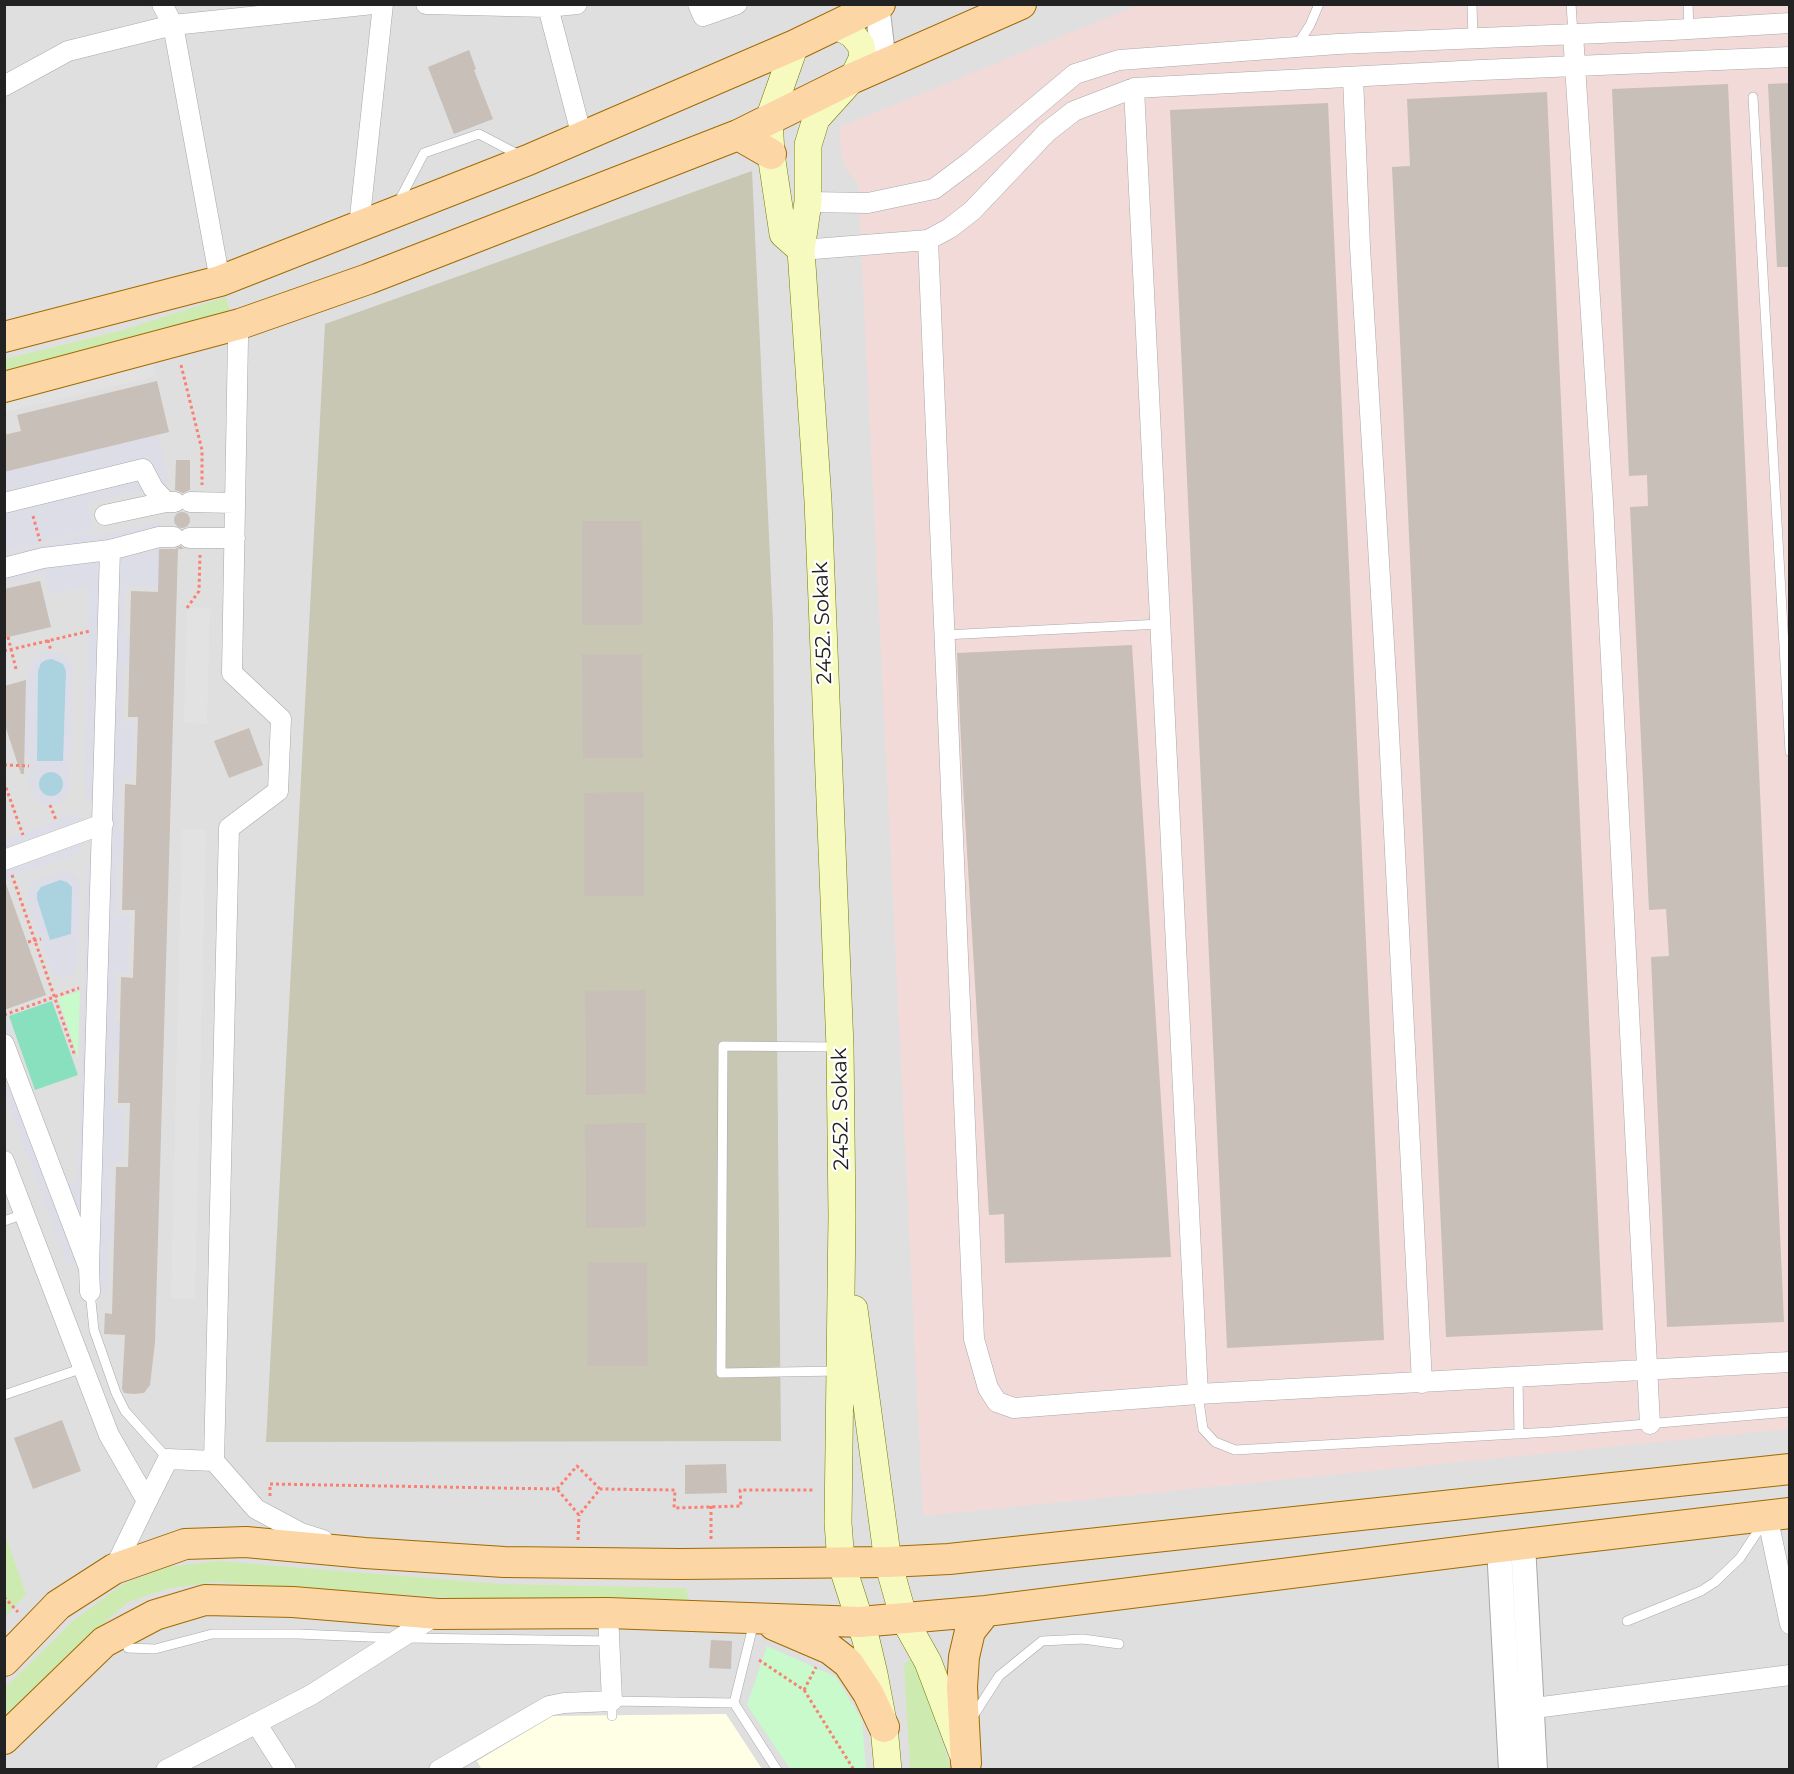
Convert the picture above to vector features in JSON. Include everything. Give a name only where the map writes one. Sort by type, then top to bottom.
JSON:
[{"type":"main road","points":[[4,387],[240,324],[368,279],[738,135],[884,64],[1021,4]]},
{"type":"main road","points":[[854,78],[863,57],[861,45],[852,34],[863,10]]},
{"type":"main road","points":[[4,337],[220,281],[528,160],[795,45],[863,10]]},
{"type":"main road","points":[[795,45],[769,119],[771,154],[783,234],[801,250]]},
{"type":"main road","name":"2452. Sokak","points":[[854,78],[816,119],[808,145],[808,202],[801,250],[819,513],[840,1047],[842,1216],[838,1523],[841,1562],[874,1674],[884,1727],[888,1770]]},
{"type":"main road","points":[[738,135],[771,154]]},
{"type":"main road","name":"2452. Sokak","points":[[842,1216],[888,1562],[904,1619],[928,1662],[966,1766]]},
{"type":"main road","points":[[4,1661],[58,1605],[114,1569],[185,1544],[246,1542],[504,1562],[888,1562],[950,1559],[1790,1469]]},
{"type":"main road","points":[[4,1739],[104,1642],[154,1615],[205,1600],[293,1602],[609,1627],[755,1617],[860,1622],[986,1611],[1778,1514]]},
{"type":"main road","points":[[966,1766],[962,1687],[964,1657],[970,1630],[986,1611]]},
{"type":"main road","points":[[755,1617],[830,1649],[848,1663],[868,1693],[884,1727]]},
{"type":"street","points":[[162,4],[173,25],[220,281]]},
{"type":"street","points":[[4,86],[68,51],[173,25],[373,4]]},
{"type":"street","points":[[359,226],[383,4]]},
{"type":"street","points":[[426,4],[548,7],[577,4]]},
{"type":"street","points":[[698,4],[703,16],[737,4]]},
{"type":"street","points":[[548,7],[582,137]]},
{"type":"street","points":[[863,10],[884,64]]},
{"type":"street","points":[[808,202],[868,203],[934,189],[1075,74],[1119,60],[1296,47],[1790,23]]},
{"type":"street","points":[[1573,34],[1603,502],[1650,1424]]},
{"type":"street","points":[[801,250],[928,240],[950,228],[972,211],[1047,132],[1074,111],[1134,88],[1575,65],[1790,57]]},
{"type":"street","points":[[1353,77],[1360,247],[1387,694],[1422,1383]]},
{"type":"street","points":[[1134,88],[1198,1394]]},
{"type":"street","points":[[928,240],[974,1339],[988,1388],[998,1402],[1014,1408],[1198,1394],[1790,1362]]},
{"type":"street","points":[[240,324],[232,673],[281,720],[278,791],[229,828],[214,1461],[256,1509],[301,1533],[365,1553]]},
{"type":"street","points":[[4,503],[143,469],[153,488],[177,502]]},
{"type":"street","points":[[105,515],[177,502],[236,503]]},
{"type":"street","points":[[4,568],[43,558],[110,550],[159,537],[235,538]]},
{"type":"street","points":[[90,1292],[110,550]]},
{"type":"street","points":[[5,860],[103,824]]},
{"type":"street","points":[[4,1044],[89,1268]]},
{"type":"street","points":[[4,1161],[109,1435],[147,1501]]},
{"type":"street","points":[[114,1569],[168,1459],[214,1461]]},
{"type":"street","points":[[1778,1514],[1790,1624]]},
{"type":"street","points":[[1511,1545],[1532,1708],[1535,1770]]},
{"type":"street","points":[[1511,1545],[1507,1711],[1511,1770]]},
{"type":"street","points":[[166,1770],[311,1695],[438,1614]]},
{"type":"street","points":[[439,1770],[464,1764],[549,1706],[564,1703],[612,1708],[609,1627]]},
{"type":"street","points":[[1507,1711],[1790,1675]]},
{"type":"street","points":[[256,1723],[286,1770]]},
{"type":"lane","points":[[1296,47],[1310,25],[1319,4]]},
{"type":"lane","points":[[1472,4],[1473,38]]},
{"type":"lane","points":[[1571,4],[1573,34]]},
{"type":"lane","points":[[1688,4],[1689,29]]},
{"type":"lane","points":[[1753,97],[1790,752]]},
{"type":"lane","points":[[393,213],[424,153],[479,134],[528,160]]},
{"type":"lane","points":[[944,635],[1161,624]]},
{"type":"lane","points":[[840,1047],[723,1046],[721,1373],[840,1371]]},
{"type":"lane","points":[[4,1221],[24,1214]]},
{"type":"lane","points":[[90,1292],[94,1329],[116,1393],[125,1411],[168,1459]]},
{"type":"lane","points":[[4,1395],[83,1368]]},
{"type":"lane","points":[[1518,1377],[1519,1434]]},
{"type":"lane","points":[[1198,1394],[1203,1428],[1215,1442],[1234,1450],[1519,1434],[1790,1412]]},
{"type":"lane","points":[[1627,1621],[1701,1591],[1715,1582],[1740,1558],[1759,1530],[1778,1514]]},
{"type":"lane","points":[[755,1617],[734,1703],[777,1770]]},
{"type":"lane","points":[[128,1648],[155,1649],[212,1634],[298,1634],[399,1638],[609,1627]]},
{"type":"lane","points":[[964,1730],[999,1676],[1042,1641],[1083,1639],[1119,1644]]},
{"type":"lane","points":[[612,1708],[734,1703]]},
{"type":"path","points":[[28,497],[43,558]]},
{"type":"path","points":[[4,651],[107,626]]},
{"type":"path","points":[[8,637],[16,669]]},
{"type":"path","points":[[48,640],[51,651]]},
{"type":"path","points":[[4,765],[29,766]]},
{"type":"path","points":[[4,782],[30,850]]},
{"type":"path","points":[[50,805],[56,820]]},
{"type":"path","points":[[5,860],[78,1064]]},
{"type":"path","points":[[28,942],[41,939]]},
{"type":"path","points":[[4,1015],[98,980]]},
{"type":"path","points":[[556,1489],[577,1466],[600,1489],[675,1490],[674,1508],[741,1506],[740,1490],[814,1490]]},
{"type":"path","points":[[270,1503],[270,1484],[556,1489],[579,1515]]},
{"type":"path","points":[[578,1546],[579,1515],[600,1489]]},
{"type":"path","points":[[711,1506],[711,1546]]},
{"type":"path","points":[[4,1597],[24,1617]]},
{"type":"path","points":[[746,1651],[804,1690],[854,1770]]},
{"type":"shaded area","points":[[5,5],[1789,5],[1789,1769],[5,1770]]},
{"type":"shaded area","points":[[1138,5],[1789,5],[1789,1429],[923,1516],[858,183],[848,172],[841,154],[840,127]]},
{"type":"shaded area","points":[[752,171],[773,622],[781,1441],[266,1442],[325,324]]},
{"type":"shaded area","points":[[153,361],[156,376],[5,412],[5,399]]},
{"type":"shaded area","points":[[158,435],[169,484],[87,503],[93,529],[5,552],[5,472]]},
{"type":"shaded area","points":[[160,522],[158,587],[126,586],[124,635],[130,636],[129,667],[123,667],[122,721],[135,722],[132,780],[120,780],[118,831],[124,831],[123,862],[117,862],[116,915],[129,915],[128,973],[116,974],[114,1021],[120,1021],[119,1054],[113,1054],[112,1108],[124,1108],[123,1162],[111,1163],[110,1213],[115,1213],[114,1242],[109,1242],[108,1293],[83,1292],[80,1262],[67,1265],[5,1093],[5,1015],[66,1185],[78,1180],[87,870],[96,857],[97,835],[85,839],[79,854],[5,879],[4,840],[74,813],[85,821],[98,816],[98,806],[85,798],[89,586],[50,595],[44,573],[5,583],[5,555],[93,532],[95,536]]},
{"type":"shaded area","points":[[187,608],[210,608],[207,724],[184,723]]},
{"type":"shaded area","points":[[51,651],[69,659],[73,667],[69,792],[62,802],[50,805],[38,802],[32,794],[29,782],[29,756],[24,755],[26,680],[30,679],[34,659],[42,653]]},
{"type":"shaded area","points":[[182,829],[206,830],[195,1298],[171,1298]]},
{"type":"shaded area","points":[[64,871],[80,880],[78,965],[74,974],[62,979],[53,974],[27,904],[27,891],[34,880]]},
{"type":"shaded area","points":[[726,1714],[762,1769],[482,1770],[477,1761],[552,1716]]},
{"type":"green space","points":[[226,297],[231,315],[5,375],[5,359],[123,330]]},
{"type":"green space","points":[[80,991],[78,1058],[58,998]]},
{"type":"green space","points":[[52,1001],[78,1075],[35,1090],[9,1016]]},
{"type":"green space","points":[[4,1532],[26,1594],[5,1617],[4,1617]]},
{"type":"green space","points":[[218,1561],[501,1584],[686,1588],[690,1605],[496,1601],[215,1582],[170,1588],[128,1602],[89,1636],[5,1718],[5,1688],[73,1621],[123,1584],[168,1567]]},
{"type":"green space","points":[[767,1646],[836,1677],[862,1720],[866,1769],[790,1769],[747,1705]]},
{"type":"green space","points":[[914,1657],[951,1769],[910,1769],[904,1664]]},
{"type":"water","points":[[52,659],[63,664],[66,671],[63,761],[37,761],[38,671],[41,663]]},
{"type":"water","points":[[51,772],[60,775],[63,784],[60,793],[51,796],[42,793],[39,784],[42,775]]},
{"type":"water","points":[[60,880],[72,887],[71,934],[50,940],[37,893],[41,887]]},
{"type":"building","points":[[469,50],[476,69],[474,70],[493,119],[454,134],[428,67]]},
{"type":"building","points":[[1790,83],[1790,267],[1777,267],[1768,84]]},
{"type":"building","points":[[1728,84],[1784,1322],[1667,1327],[1651,957],[1669,956],[1666,909],[1649,910],[1630,507],[1648,506],[1647,475],[1629,476],[1612,89]]},
{"type":"building","points":[[1547,92],[1603,1330],[1446,1337],[1392,167],[1410,166],[1407,99]]},
{"type":"building","points":[[1328,103],[1384,1340],[1227,1348],[1170,110]]},
{"type":"building","points":[[157,381],[169,432],[4,472],[4,435],[21,431],[17,415]]},
{"type":"building","points":[[176,460],[190,460],[190,490],[183,493],[175,490]]},
{"type":"building","points":[[182,512],[188,514],[190,520],[188,526],[182,528],[176,526],[174,520],[176,514]]},
{"type":"building","points":[[582,521],[642,521],[643,625],[582,625]]},
{"type":"building","points":[[181,546],[184,549],[178,549],[155,1342],[150,1385],[144,1393],[134,1394],[124,1393],[122,1389],[125,1335],[104,1334],[105,1313],[112,1314],[116,1167],[128,1167],[130,1103],[118,1103],[121,977],[133,978],[135,910],[122,910],[125,784],[136,785],[138,717],[128,717],[131,591],[158,592],[159,549],[175,549]]},
{"type":"building","points":[[40,581],[51,627],[4,638],[4,589]]},
{"type":"building","points":[[1132,645],[1171,1257],[1005,1263],[1004,1214],[989,1215],[957,653]]},
{"type":"building","points":[[582,654],[642,654],[643,758],[583,758]]},
{"type":"building","points":[[26,680],[24,774],[21,774],[4,722],[4,686]]},
{"type":"building","points":[[249,728],[263,765],[229,778],[214,741]]},
{"type":"building","points":[[644,792],[644,896],[584,896],[584,793]]},
{"type":"building","points":[[4,884],[6,884],[46,995],[4,1010]]},
{"type":"building","points":[[646,990],[646,1094],[586,1095],[585,991]]},
{"type":"building","points":[[646,1123],[646,1227],[586,1228],[585,1124]]},
{"type":"building","points":[[587,1262],[647,1262],[648,1366],[587,1366]]},
{"type":"building","points":[[62,1420],[81,1471],[33,1489],[14,1438]]},
{"type":"building","points":[[726,1464],[727,1493],[685,1494],[685,1465]]},
{"type":"building","points":[[711,1640],[732,1641],[731,1669],[709,1668]]}]
